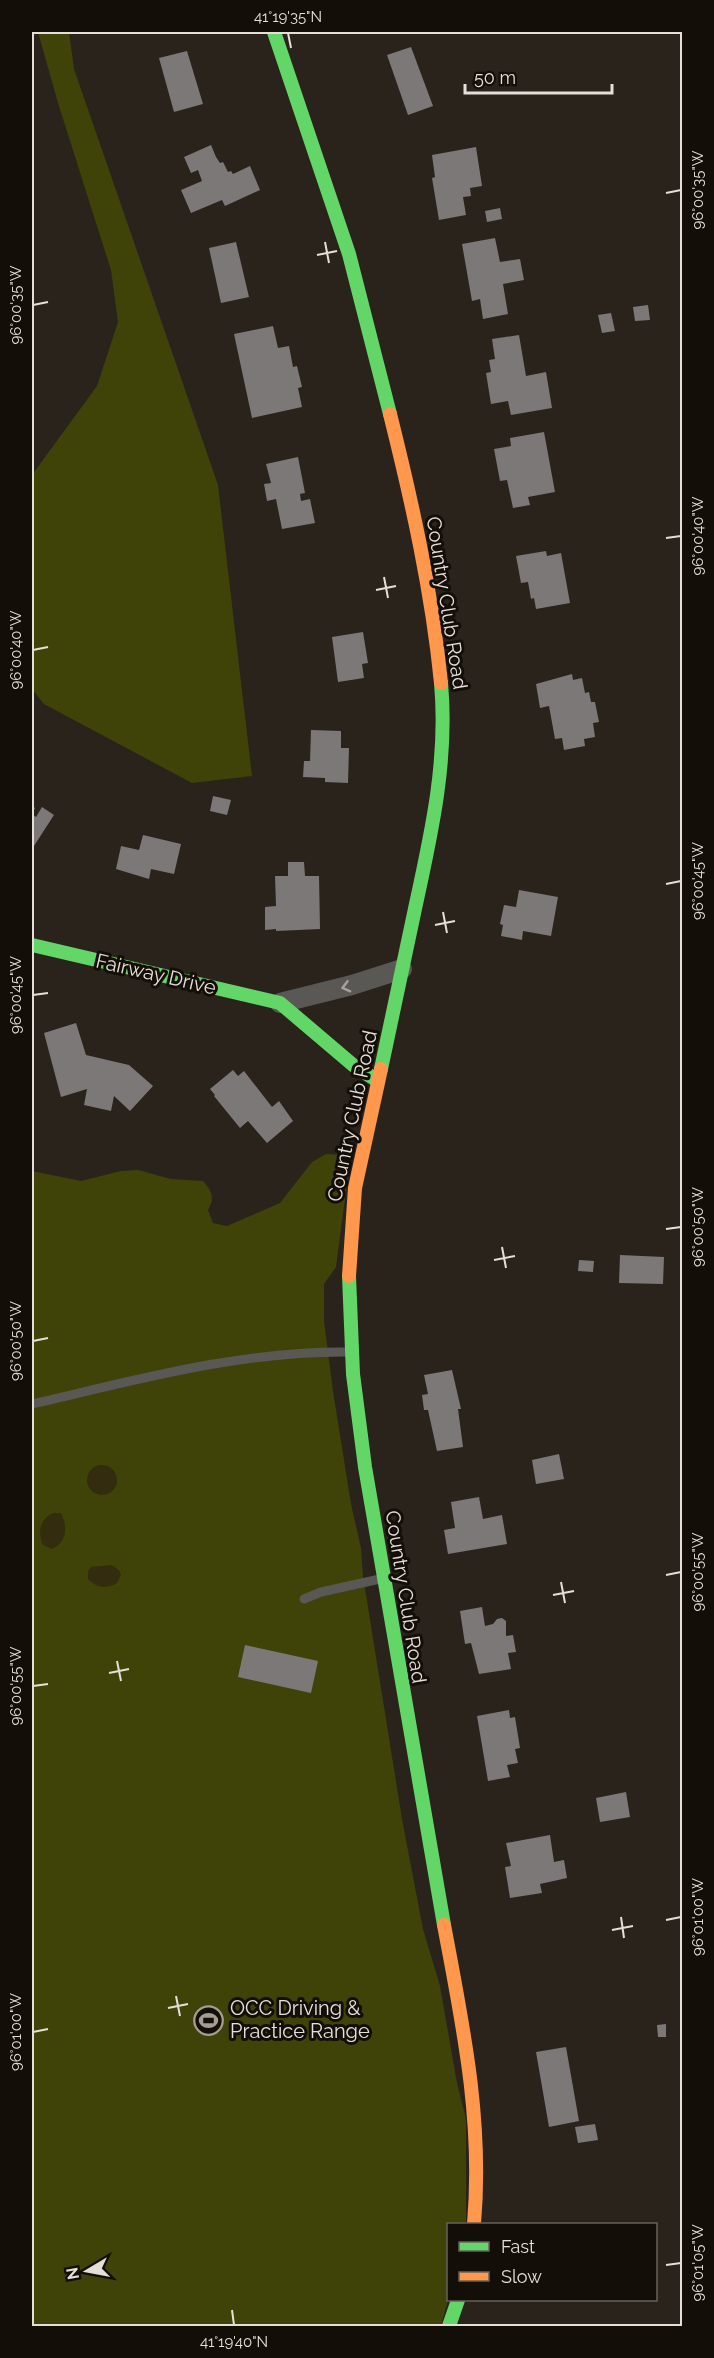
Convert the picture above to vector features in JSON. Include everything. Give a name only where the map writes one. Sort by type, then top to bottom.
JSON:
[{"type":"street","name":"Country Club Road","points":[[274,32],[349,254],[408,487],[436,634],[443,705],[441,767],[435,818],[355,1188],[349,1227],[347,1280],[350,1352],[366,1473],[422,1806],[470,2068],[479,2189],[474,2223]]},
{"type":"street","name":"Fairway Drive","points":[[32,945],[280,1003],[353,1065],[378,1081]]},
{"type":"street","name":"Fairway Drive","points":[[280,1003],[402,969]]},
{"type":"street","points":[[449,2326],[458,2301]]},
{"type":"lane","points":[[32,1404],[222,1361],[307,1352],[350,1352]]},
{"type":"lane","points":[[304,1599],[321,1592],[383,1578]]},
{"type":"green space","points":[[38,32],[69,32],[74,69],[218,485],[252,776],[192,783],[44,704],[32,689],[32,475],[97,386],[118,322],[111,270]]},
{"type":"green space","points":[[326,1154],[341,1155],[350,1161],[336,1267],[324,1284],[324,1321],[333,1391],[351,1504],[361,1548],[363,1576],[402,1819],[423,1929],[440,1986],[457,2083],[466,2119],[466,2223],[447,2223],[448,2301],[441,2326],[32,2326],[32,1171],[81,1181],[121,1171],[138,1170],[171,1179],[203,1181],[212,1195],[208,1210],[213,1223],[227,1226],[280,1203],[312,1162]]},
{"type":"sand","points":[[102,1465],[113,1469],[117,1480],[113,1491],[102,1495],[91,1491],[87,1480],[91,1469]]},
{"type":"sand","points":[[54,1513],[61,1513],[65,1524],[65,1534],[61,1542],[52,1549],[43,1545],[40,1530],[46,1518]]},
{"type":"sand","points":[[111,1565],[119,1570],[121,1575],[117,1583],[102,1587],[88,1579],[88,1571],[91,1567]]},
{"type":"building","points":[[411,47],[433,106],[408,115],[387,55]]},
{"type":"building","points":[[187,51],[203,104],[174,112],[159,58]]},
{"type":"building","points":[[211,145],[216,157],[220,163],[223,162],[228,172],[231,171],[233,174],[250,166],[260,190],[225,206],[222,200],[191,213],[181,190],[202,181],[198,170],[191,173],[184,157]]},
{"type":"building","points":[[476,147],[482,186],[470,188],[471,196],[463,197],[466,215],[439,220],[432,178],[435,177],[432,155]]},
{"type":"building","points":[[500,208],[502,219],[487,222],[485,211]]},
{"type":"building","points":[[495,238],[500,262],[520,259],[524,280],[503,284],[508,314],[483,319],[480,299],[472,301],[462,244]]},
{"type":"building","points":[[236,242],[249,297],[221,303],[209,248]]},
{"type":"building","points":[[648,305],[650,320],[635,321],[633,307]]},
{"type":"building","points":[[611,313],[615,331],[602,333],[598,315]]},
{"type":"building","points":[[273,326],[278,348],[289,346],[293,367],[297,366],[302,387],[298,388],[302,407],[252,418],[234,334]]},
{"type":"building","points":[[519,335],[526,376],[546,372],[552,408],[511,415],[508,401],[491,404],[486,373],[491,372],[489,360],[495,359],[492,339]]},
{"type":"building","points":[[544,432],[555,492],[528,497],[530,505],[513,508],[507,480],[500,481],[494,449],[511,446],[510,438]]},
{"type":"building","points":[[298,457],[305,493],[300,494],[301,501],[310,499],[315,523],[282,529],[276,499],[267,501],[264,484],[271,483],[266,464]]},
{"type":"building","points":[[546,551],[547,556],[561,553],[570,603],[536,609],[534,598],[531,599],[528,582],[521,583],[516,556]]},
{"type":"building","points":[[363,632],[368,663],[362,664],[364,678],[338,682],[332,637]]},
{"type":"building","points":[[572,674],[573,680],[582,678],[585,693],[589,692],[591,702],[595,702],[599,722],[593,723],[595,737],[584,739],[585,746],[564,750],[562,738],[555,739],[549,706],[540,708],[536,684]]},
{"type":"building","points":[[311,730],[341,731],[341,748],[349,748],[348,783],[325,782],[325,778],[303,777],[304,761],[310,761]]},
{"type":"building","points":[[213,796],[231,800],[227,815],[210,811]]},
{"type":"building","points":[[42,807],[54,815],[32,849],[32,814],[36,817]]},
{"type":"building","points":[[143,835],[181,844],[174,874],[151,869],[149,879],[116,869],[121,846],[139,850]]},
{"type":"building","points":[[288,862],[304,862],[305,876],[319,876],[320,929],[265,930],[265,907],[276,906],[275,876],[288,876]]},
{"type":"building","points":[[519,890],[558,897],[551,936],[523,931],[522,940],[501,936],[503,925],[500,924],[504,905],[516,907]]},
{"type":"building","points":[[76,1023],[86,1055],[129,1065],[153,1086],[130,1111],[114,1096],[111,1111],[84,1105],[87,1089],[61,1097],[44,1033]]},
{"type":"building","points":[[233,1070],[238,1076],[244,1071],[272,1107],[279,1101],[293,1121],[267,1143],[248,1121],[240,1128],[210,1089]]},
{"type":"building","points":[[620,1255],[664,1257],[663,1284],[619,1283]]},
{"type":"building","points":[[579,1260],[594,1261],[593,1272],[578,1271]]},
{"type":"building","points":[[452,1370],[461,1409],[458,1409],[463,1447],[437,1451],[428,1410],[424,1410],[422,1395],[428,1394],[424,1375]]},
{"type":"building","points":[[559,1454],[564,1479],[536,1484],[532,1460]]},
{"type":"building","points":[[479,1497],[483,1519],[502,1515],[507,1544],[448,1554],[444,1530],[455,1528],[451,1502]]},
{"type":"building","points":[[482,1607],[485,1626],[502,1618],[506,1621],[506,1636],[513,1635],[516,1652],[508,1653],[511,1669],[479,1674],[471,1643],[465,1644],[460,1611]]},
{"type":"building","points":[[245,1645],[318,1661],[311,1693],[238,1677]]},
{"type":"building","points":[[509,1710],[510,1718],[515,1717],[520,1748],[515,1749],[518,1763],[507,1765],[510,1777],[488,1781],[477,1716]]},
{"type":"building","points":[[626,1792],[630,1817],[600,1822],[596,1798]]},
{"type":"building","points":[[550,1835],[554,1862],[564,1860],[567,1878],[540,1884],[542,1893],[510,1898],[505,1867],[511,1866],[506,1843]]},
{"type":"building","points":[[666,2024],[666,2037],[658,2037],[657,2025]]},
{"type":"building","points":[[566,2047],[579,2121],[549,2127],[536,2052]]},
{"type":"building","points":[[595,2124],[598,2140],[578,2143],[575,2127]]},
{"type":"traffic: fast","points":[[274,32],[349,254],[390,414]]},
{"type":"traffic: fast","points":[[381,1069],[428,849],[437,794],[442,739],[441,683]]},
{"type":"traffic: fast","points":[[32,945],[280,1003],[353,1065],[378,1081]]},
{"type":"traffic: fast","points":[[349,1276],[353,1374],[365,1467],[444,1925]]},
{"type":"traffic: fast","points":[[449,2326],[458,2301]]},
{"type":"traffic: slow","points":[[390,414],[420,547],[441,683]]},
{"type":"traffic: slow","points":[[349,1276],[355,1188],[381,1069]]},
{"type":"traffic: slow","points":[[444,1925],[470,2074],[476,2148],[474,2223]]},
{"type":"place","name":"OCC Driving & Practice Range","points":[[209,2020]]}]
